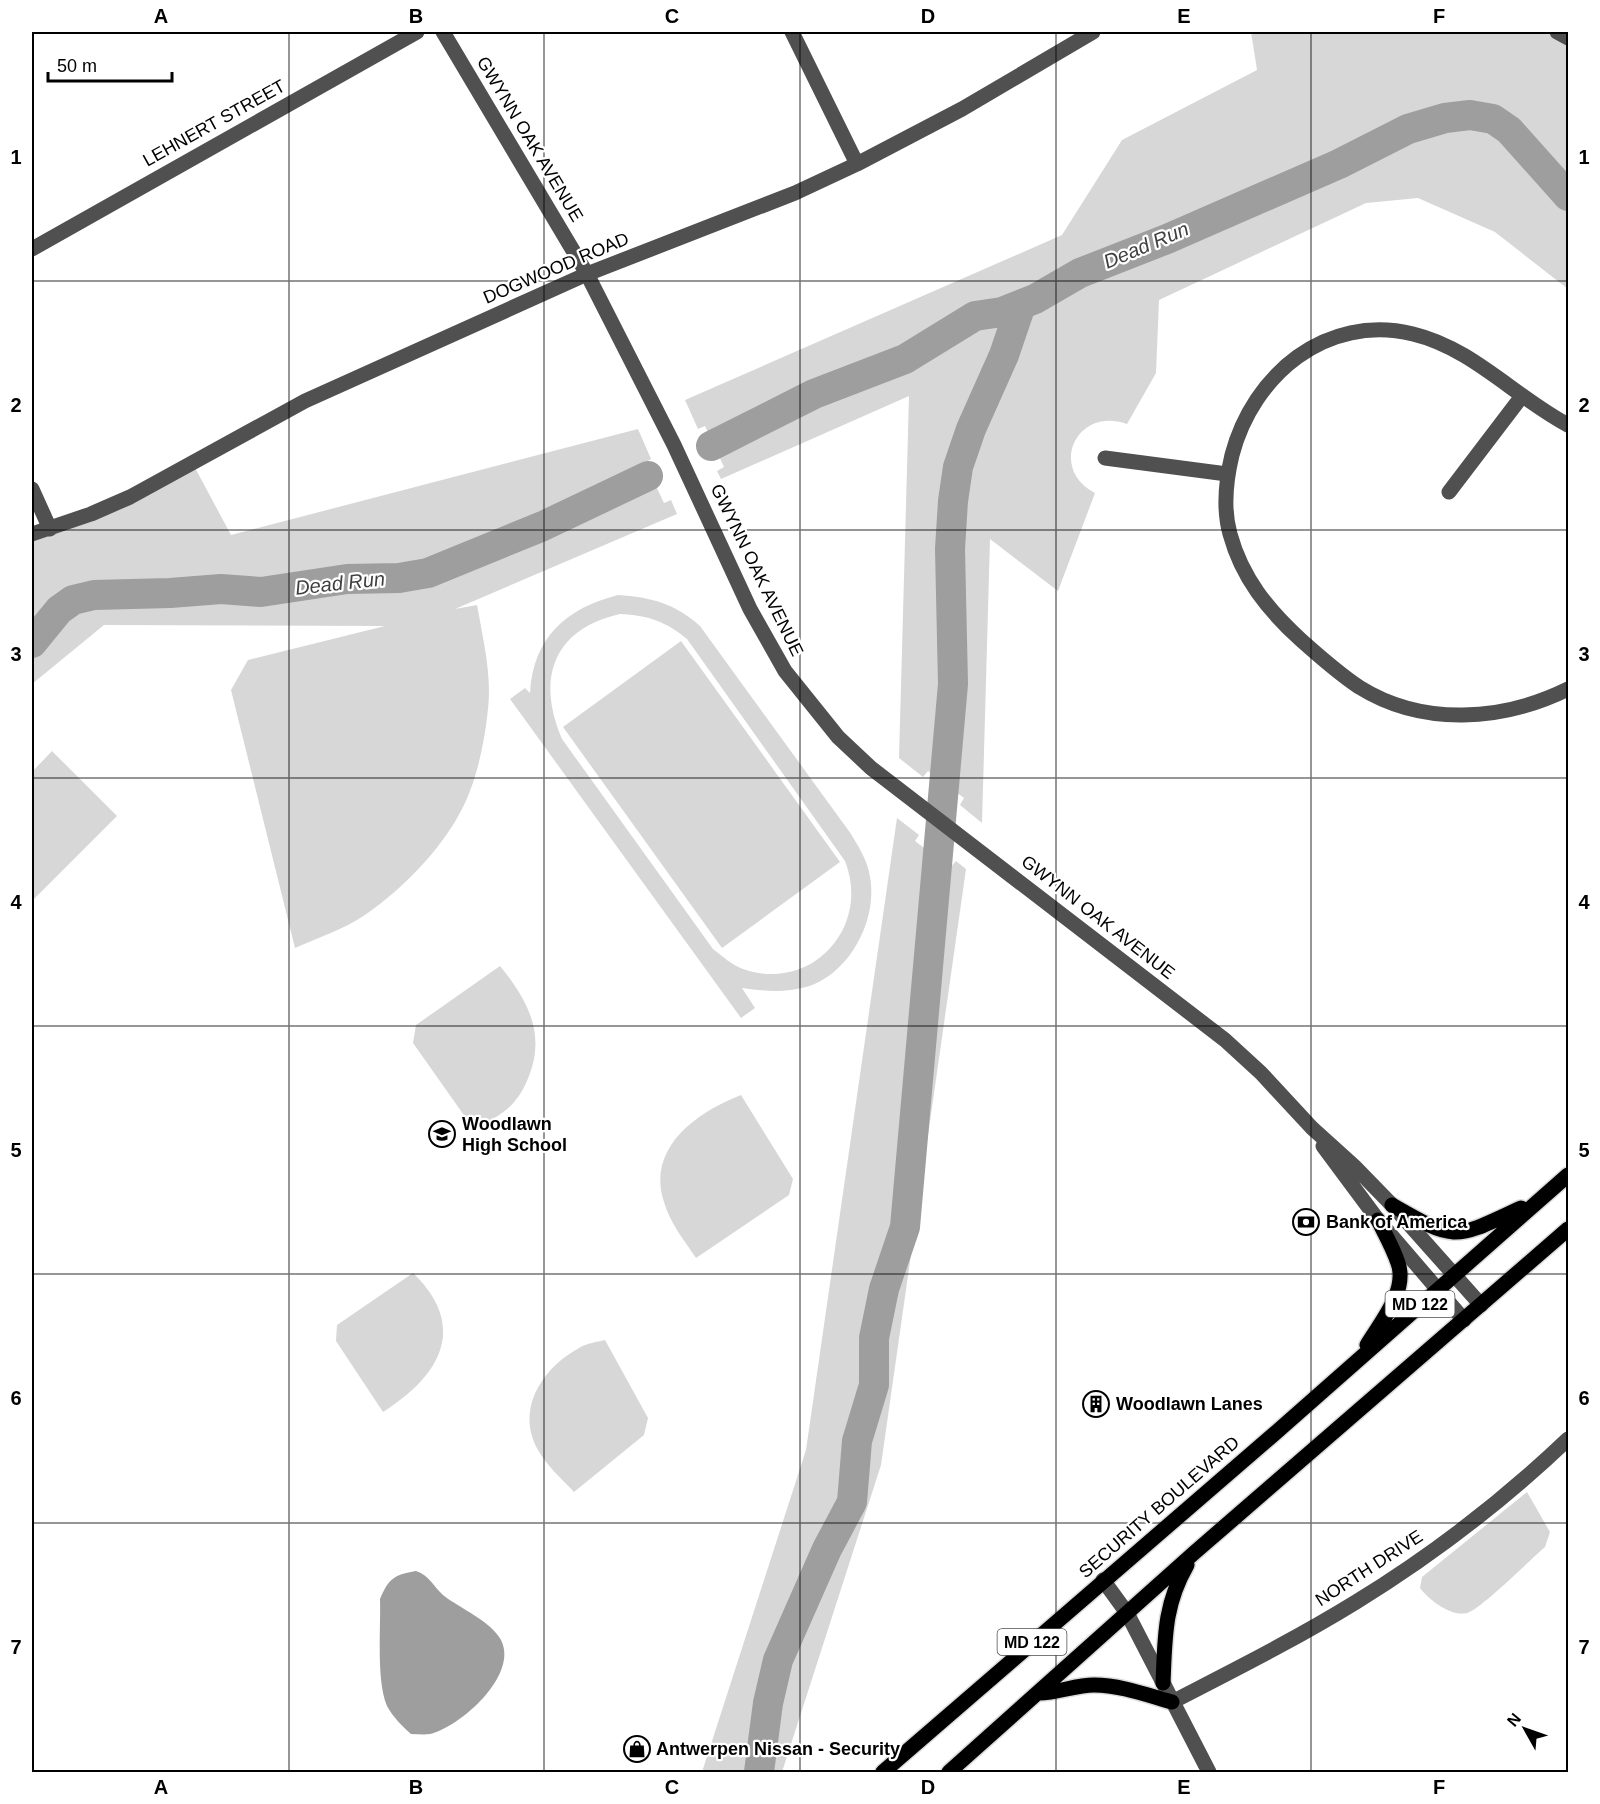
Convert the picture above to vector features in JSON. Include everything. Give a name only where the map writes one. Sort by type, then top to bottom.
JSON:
[{"type":"main road","name":"SECURITY BOULEVARD","points":[[883,1773],[1569,1174]]},
{"type":"main road","points":[[1392,1204],[1436,1230],[1456,1233],[1479,1228],[1540,1199]]},
{"type":"main road","points":[[1358,1359],[1394,1301],[1398,1288],[1399,1265],[1378,1220]]},
{"type":"main road","name":"MD 122","points":[[949,1773],[1194,1553],[1569,1229]]},
{"type":"main road","points":[[1162,1683],[1167,1614],[1175,1587],[1194,1553]]},
{"type":"main road","points":[[1039,1694],[1078,1687],[1111,1686],[1172,1702]]},
{"type":"street","name":"LEHNERT STREET","points":[[32,249],[417,32]]},
{"type":"street","name":"GWYNN OAK AVENUE","points":[[443,32],[587,274],[674,445],[750,609],[785,671],[838,737],[871,768],[1225,1040],[1261,1073],[1311,1128],[1378,1220],[1464,1320]]},
{"type":"street","points":[[792,32],[857,164]]},
{"type":"street","name":"DOGWOOD ROAD","points":[[32,534],[130,497],[305,401],[587,274],[746,213],[857,164],[962,110],[1092,32]]},
{"type":"street","points":[[1557,32],[1569,38]]},
{"type":"street","points":[[1569,425],[1522,396],[1461,352],[1412,333],[1379,329],[1352,333],[1299,354],[1278,372],[1244,421],[1227,474],[1229,531],[1251,585],[1276,617],[1333,669],[1361,688],[1394,704],[1423,712],[1455,716],[1523,707],[1569,689]]},
{"type":"street","points":[[1449,492],[1522,396]]},
{"type":"street","points":[[1105,458],[1227,474]]},
{"type":"street","points":[[32,489],[50,529]]},
{"type":"street","name":"GWYNN OAK AVENUE","points":[[1311,1128],[1392,1204],[1481,1305]]},
{"type":"street","name":"NORTH DRIVE","points":[[1172,1702],[1303,1633],[1382,1585],[1450,1538],[1569,1439]]},
{"type":"street","points":[[1102,1580],[1127,1613],[1209,1773]]},
{"type":"shaded area","points":[[1251,32],[1557,32],[1568,38],[1568,289],[1495,232],[1418,198],[1366,203],[1159,300],[1156,373],[1127,424],[1109,421],[1094,424],[1082,432],[1074,443],[1071,456],[1073,470],[1081,482],[1095,493],[1058,591],[990,539],[982,823],[960,805],[964,798],[928,771],[923,777],[899,758],[909,396],[721,479],[717,471],[724,467],[705,426],[698,429],[685,400],[1062,235],[1122,140],[1257,70]]},
{"type":"shaded area","points":[[638,429],[651,459],[645,463],[664,503],[671,500],[677,514],[455,609],[477,605],[488,670],[489,696],[485,732],[470,792],[457,819],[446,835],[409,879],[365,915],[322,937],[295,948],[231,690],[248,660],[385,626],[104,625],[32,684],[32,538],[193,464],[231,535]]},
{"type":"shaded area","points":[[618,595],[652,600],[682,612],[700,626],[851,834],[868,867],[871,889],[870,907],[866,924],[849,957],[822,980],[806,987],[774,991],[742,988],[755,1008],[741,1018],[510,699],[525,688],[530,693],[538,656],[545,641],[556,628],[568,617],[599,601]],"holes":[[[620,614],[664,624],[687,639],[845,861],[851,886],[850,909],[842,931],[830,949],[812,963],[792,972],[768,974],[743,969],[713,949],[562,739],[554,717],[551,696],[551,677],[556,660],[565,644],[579,631],[597,621]]]},
{"type":"shaded area","points":[[681,641],[840,862],[722,948],[563,727]]},
{"type":"shaded area","points":[[52,751],[117,816],[32,901],[32,772]]},
{"type":"shaded area","points":[[897,818],[919,835],[915,841],[950,868],[956,861],[966,869],[881,1465],[782,1772],[702,1772],[806,1450]]},
{"type":"shaded area","points":[[500,966],[526,1004],[531,1017],[535,1045],[534,1060],[525,1086],[514,1103],[498,1115],[473,1128],[413,1043],[416,1025]]},
{"type":"shaded area","points":[[741,1095],[793,1179],[789,1195],[696,1258],[670,1217],[664,1202],[660,1183],[662,1165],[679,1135],[693,1122],[724,1102]]},
{"type":"shaded area","points":[[413,1273],[430,1293],[440,1312],[443,1331],[440,1349],[420,1383],[383,1412],[336,1341],[337,1325]]},
{"type":"shaded area","points":[[605,1340],[648,1418],[644,1435],[574,1492],[550,1467],[538,1450],[532,1435],[531,1405],[544,1379],[566,1356],[582,1346]]},
{"type":"shaded area","points":[[1527,1492],[1550,1532],[1545,1547],[1474,1610],[1461,1614],[1447,1610],[1429,1598],[1420,1588],[1422,1577]]},
{"type":"shaded area","points":[[416,1571],[428,1578],[443,1595],[490,1627],[501,1640],[504,1654],[502,1668],[484,1697],[456,1721],[430,1734],[411,1734],[401,1725],[387,1706],[381,1682],[380,1599],[386,1586],[393,1579]]},
{"type":"waterway","name":"Dead Run","points":[[711,446],[814,394],[905,359],[975,316],[1002,312],[1035,299],[1080,273],[1167,239],[1339,164],[1408,129],[1445,118],[1470,115],[1493,119],[1509,130],[1568,196]]},
{"type":"waterway","points":[[759,1772],[768,1703],[778,1660],[827,1549],[852,1502],[857,1441],[874,1385],[874,1338],[884,1289],[905,1227],[953,684],[950,549],[953,501],[958,467],[971,429],[1004,355],[1021,305]]},
{"type":"waterway","name":"Dead Run","points":[[32,643],[59,610],[73,600],[94,595],[221,589],[261,592],[347,579],[399,578],[428,573],[543,526],[648,476]]},
{"type":"place","name":"Woodlawn High School","points":[[442,1134]]},
{"type":"place","name":"Bank of America","points":[[1306,1222]]},
{"type":"place","name":"Woodlawn Lanes","points":[[1096,1404]]},
{"type":"place","name":"Antwerpen Nissan - Security","points":[[637,1749]]}]
